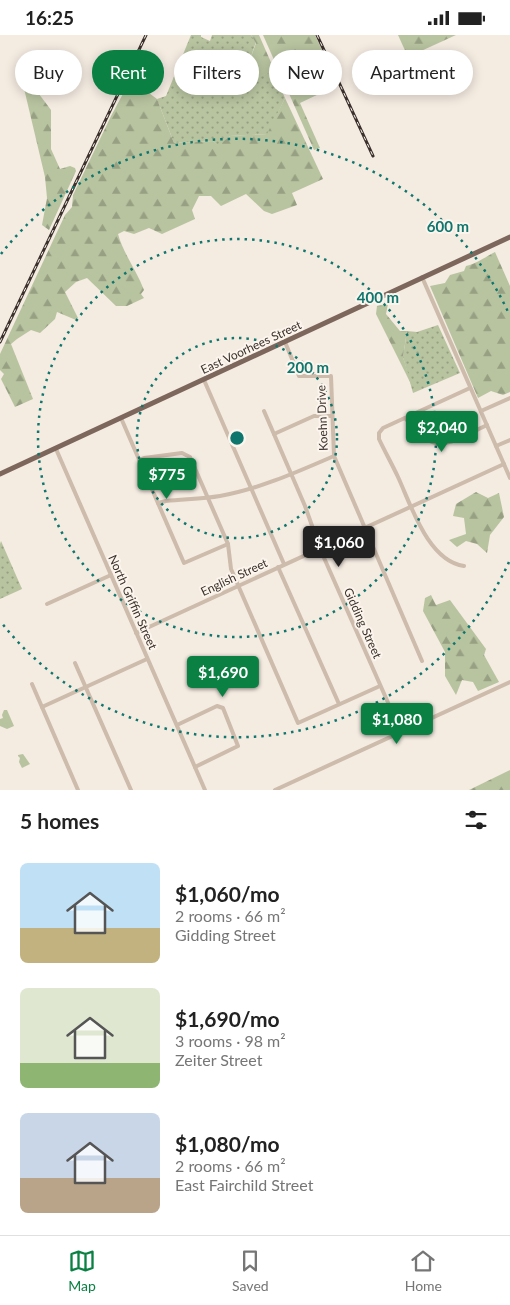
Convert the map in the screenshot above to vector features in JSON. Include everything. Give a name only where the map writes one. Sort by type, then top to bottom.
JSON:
[{"type":"main road","name":"East Voorhees Street","points":[[0,474],[510,237]]},
{"type":"street","points":[[422,277],[510,478]]},
{"type":"street","name":"Koehn Drive","points":[[285,342],[300,376],[331,376],[334,456],[422,661]]},
{"type":"street","points":[[204,380],[284,564]]},
{"type":"street","points":[[464,566],[456,565],[436,549],[425,535],[379,439],[379,433],[383,428],[470,388]]},
{"type":"street","points":[[481,411],[510,398]]},
{"type":"street","name":"Gidding Street","points":[[264,411],[305,506],[320,548],[401,732]]},
{"type":"street","points":[[274,434],[314,417],[331,416]]},
{"type":"street","points":[[121,418],[184,563],[228,545]]},
{"type":"street","points":[[405,418],[430,441],[441,443],[450,442],[487,425]]},
{"type":"street","points":[[496,446],[510,440]]},
{"type":"street","name":"North Griffin Street","points":[[56,449],[205,790]]},
{"type":"street","points":[[138,460],[182,453],[190,457],[228,545],[231,569],[298,723],[380,686]]},
{"type":"street","points":[[158,503],[207,498],[251,488],[291,475],[334,456]]},
{"type":"street","name":"English Street","points":[[136,633],[504,464]]},
{"type":"street","points":[[278,567],[339,704]]},
{"type":"street","points":[[47,604],[110,575]]},
{"type":"street","points":[[42,707],[147,659]]},
{"type":"street","points":[[75,663],[131,790]]},
{"type":"street","points":[[275,790],[510,682]]},
{"type":"street","points":[[32,684],[78,790]]},
{"type":"street","points":[[177,725],[217,706],[223,708],[238,746],[195,767]]},
{"type":"green space","points":[[191,35],[201,35],[201,37],[210,41],[212,35],[251,35],[256,42],[253,50],[185,50]]},
{"type":"green space","points":[[251,35],[259,35],[269,58],[269,73],[259,77],[259,50],[253,50],[256,43]]},
{"type":"green space","points":[[263,35],[315,35],[322,50],[270,50]]},
{"type":"green space","points":[[398,35],[456,35],[423,50],[405,50]]},
{"type":"green space","points":[[269,73],[269,95],[284,95],[285,98],[268,134],[230,136],[218,147],[213,141],[174,143],[157,99],[166,96],[174,76],[174,95],[259,95],[259,76]]},
{"type":"green space","points":[[26,95],[40,95],[51,110],[51,149],[60,169],[70,166],[75,168],[76,171],[49,230],[42,225],[47,198],[45,177]]},
{"type":"green space","points":[[122,95],[152,95],[157,99],[174,143],[213,141],[218,146],[230,136],[267,134],[285,98],[323,179],[292,193],[297,205],[272,214],[264,211],[246,194],[221,206],[211,196],[199,196],[192,210],[195,219],[162,234],[149,228],[134,234],[124,231],[118,234],[144,290],[141,294],[144,298],[127,306],[116,306],[87,278],[76,282],[65,292],[78,318],[76,320],[57,312],[55,319],[40,333],[31,330],[11,344],[33,399],[15,407],[1,379],[4,374],[0,370],[0,354],[65,215],[72,207],[73,195]]},
{"type":"green space","points":[[290,95],[317,95],[300,103],[320,148],[314,150]]},
{"type":"green space","points":[[495,252],[510,286],[510,392],[503,395],[491,391],[478,398],[430,286],[445,283],[450,275],[464,271],[466,266],[478,262]]},
{"type":"green space","points":[[388,304],[386,314],[400,331],[407,331],[403,357],[412,386],[376,314],[377,306]]},
{"type":"green space","points":[[438,325],[460,373],[413,393],[403,357],[407,331],[417,332]]},
{"type":"green space","points":[[476,492],[488,498],[499,493],[504,517],[490,535],[487,553],[477,544],[466,541],[457,547],[449,540],[466,534],[464,518],[453,516],[456,504]]},
{"type":"green space","points":[[1,541],[22,589],[0,599],[0,544]]},
{"type":"green space","points":[[431,595],[436,605],[450,600],[486,649],[484,655],[499,682],[478,691],[473,682],[462,680],[456,695],[445,676],[445,652],[423,611],[425,598]]},
{"type":"green space","points":[[244,657],[250,672],[227,686],[223,684],[218,672],[222,666]]},
{"type":"green space","points":[[4,710],[7,710],[14,726],[7,729],[0,726],[0,719],[3,718]]},
{"type":"green space","points":[[23,754],[30,764],[22,768],[18,755]]},
{"type":"green space","points":[[510,770],[510,790],[469,790]]},
{"type":"railway","points":[[0,342],[146,35]]},
{"type":"railway","points":[[317,35],[373,156]]}]
